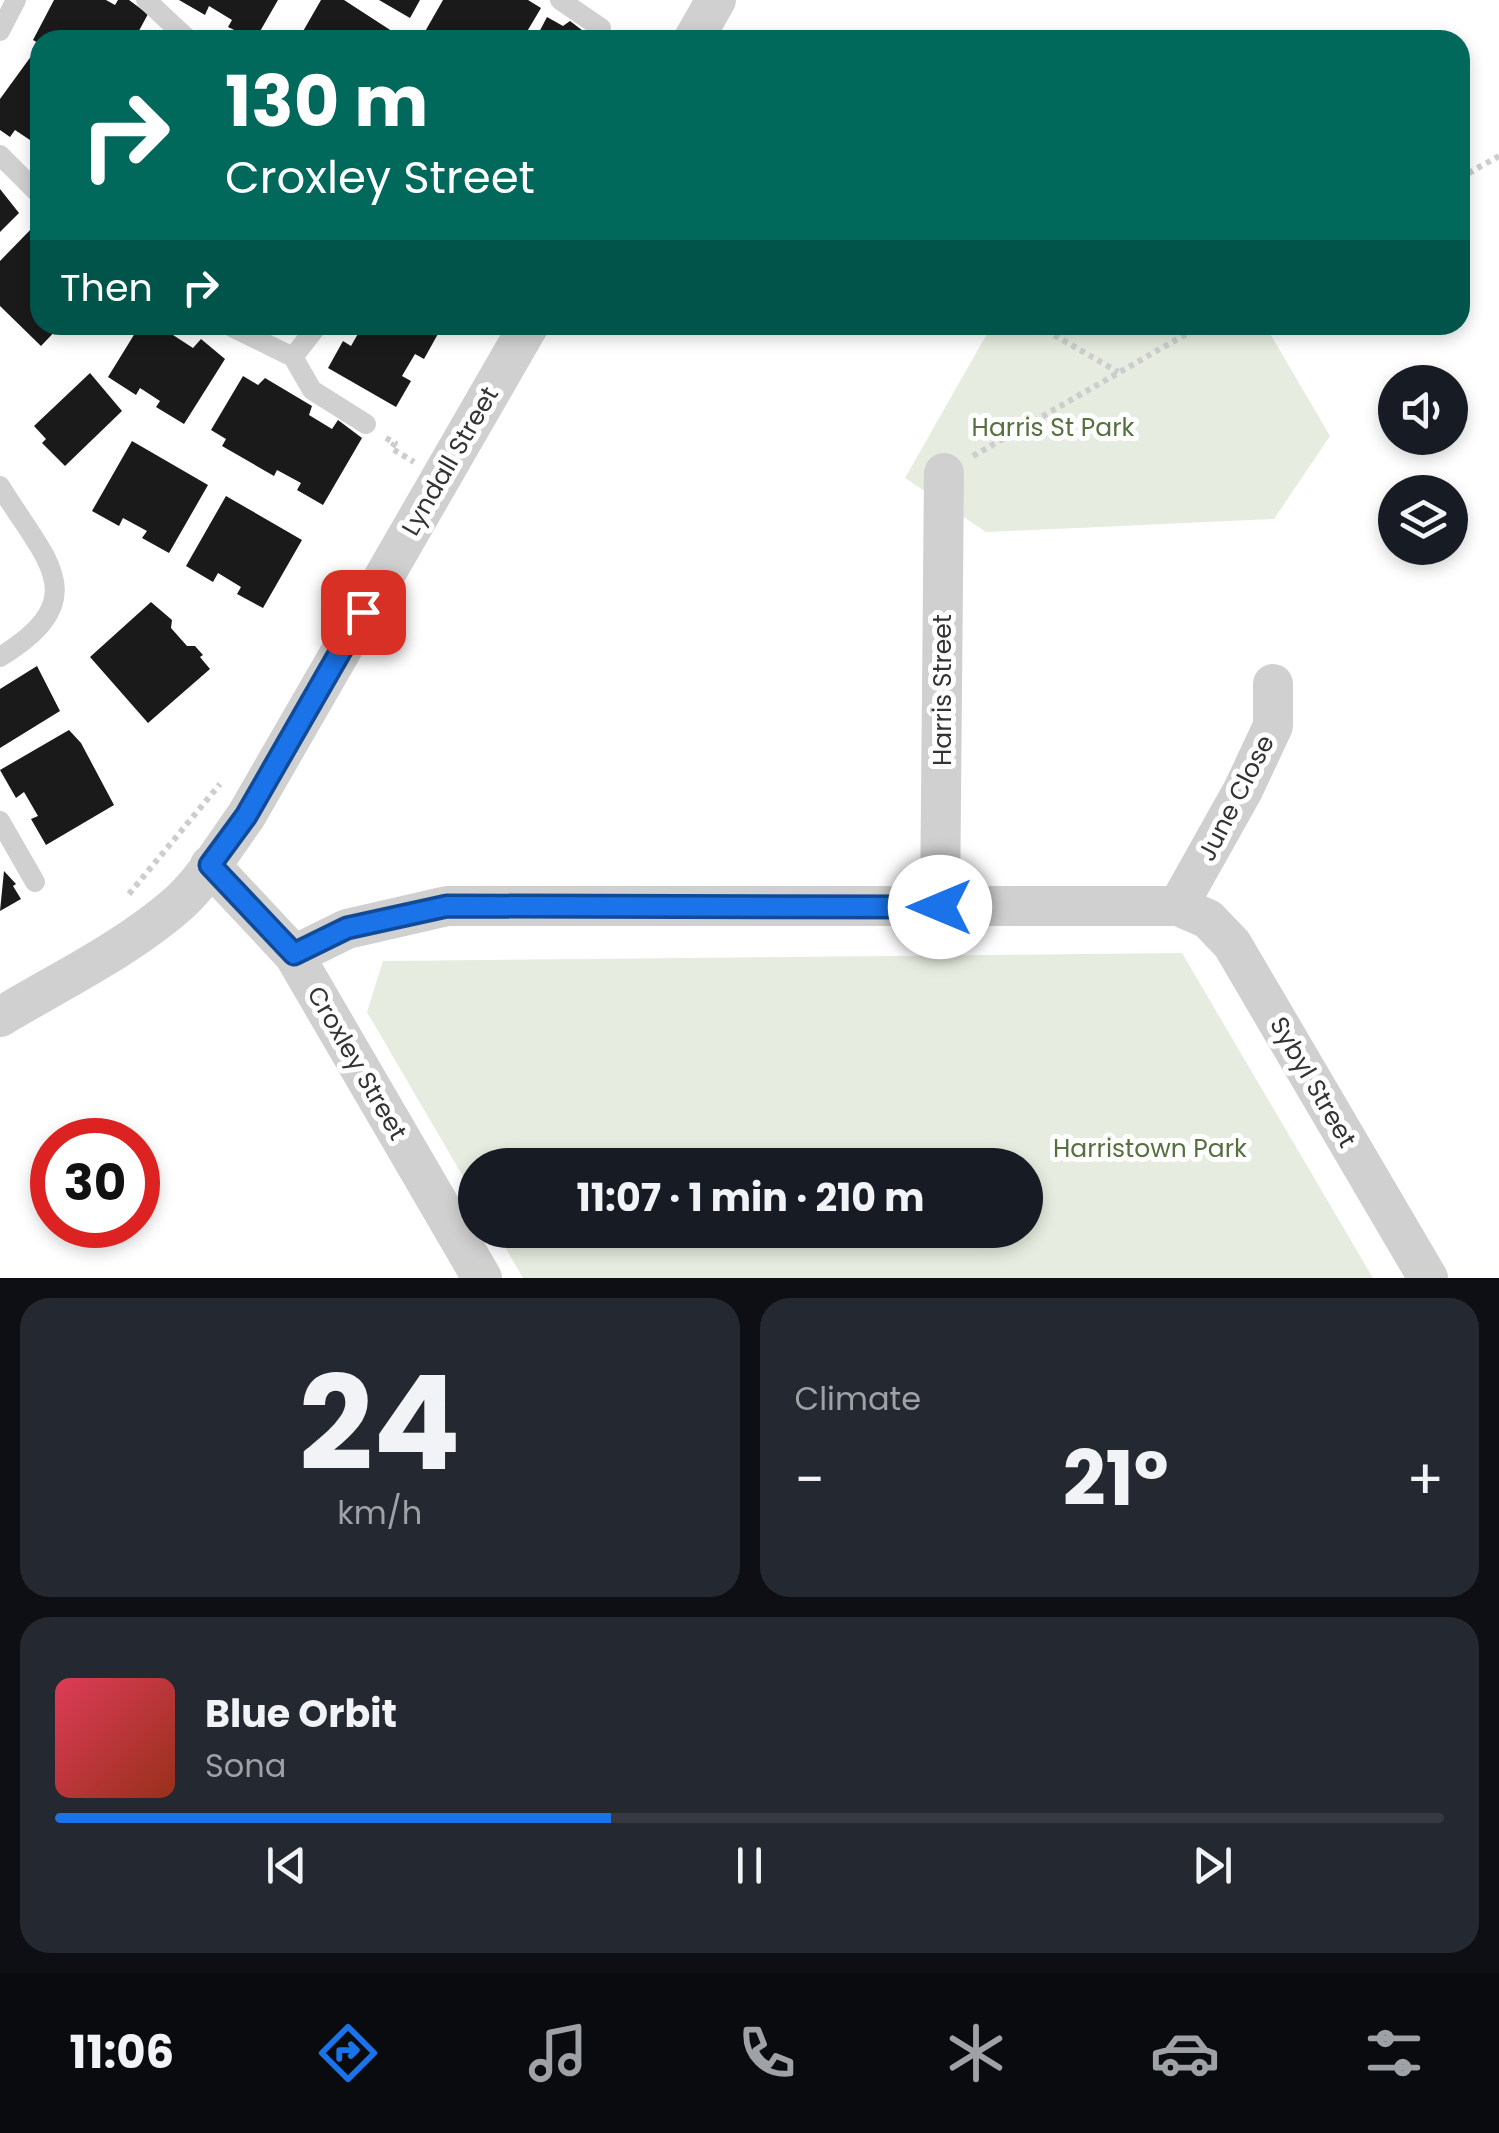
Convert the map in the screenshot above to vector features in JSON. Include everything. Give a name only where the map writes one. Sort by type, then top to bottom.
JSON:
[{"type":"street","points":[[699,30],[716,0]]},
{"type":"street","name":"Lyndall Street","points":[[0,1017],[124,944],[180,902],[210,865],[246,816],[424,461],[521,335]]},
{"type":"street","name":"Harris Street","points":[[940,907],[944,473]]},
{"type":"street","name":"June Close","points":[[1178,906],[1273,726],[1273,684]]},
{"type":"street","name":"Croxley Street","points":[[210,865],[294,954],[482,1278]]},
{"type":"street","points":[[294,954],[347,928],[447,906],[1178,906]]},
{"type":"street","name":"Sybyl Street","points":[[1178,906],[1208,919],[1232,944],[1428,1278]]},
{"type":"lane","points":[[0,32],[16,0]]},
{"type":"lane","points":[[146,0],[178,30]]},
{"type":"lane","points":[[560,0],[602,28]]},
{"type":"lane","points":[[0,155],[30,184]]},
{"type":"lane","points":[[248,335],[292,357],[312,390],[366,424]]},
{"type":"lane","points":[[292,357],[310,335]]},
{"type":"lane","points":[[0,486],[47,564],[56,595],[54,610],[33,637],[0,657]]},
{"type":"lane","points":[[0,821],[35,882]]},
{"type":"path","points":[[1470,172],[1499,156]]},
{"type":"path","points":[[1054,335],[1119,373]]},
{"type":"path","points":[[944,473],[1185,335]]},
{"type":"path","points":[[366,424],[394,442],[392,448],[424,461]]},
{"type":"path","points":[[401,478],[424,461]]},
{"type":"path","points":[[116,906],[146,877],[231,769]]},
{"type":"green space","name":"Harris St Park","points":[[986,335],[1271,335],[1330,436],[1274,519],[986,532],[905,478]]},
{"type":"green space","name":"Harristown Park","points":[[1182,953],[1373,1278],[523,1278],[506,1248],[1043,1248],[1043,1148],[458,1148],[458,1168],[367,1012],[383,961]]},
{"type":"building","points":[[54,0],[106,0],[115,5],[118,0],[129,0],[148,14],[139,30],[38,30]]},
{"type":"building","points":[[179,0],[278,0],[261,30],[234,30],[228,27],[232,20],[209,6],[205,15]]},
{"type":"building","points":[[321,0],[344,0],[390,30],[304,30]]},
{"type":"building","points":[[379,0],[420,0],[410,18]]},
{"type":"building","points":[[443,0],[528,0],[541,8],[528,30],[426,30]]},
{"type":"building","points":[[547,17],[563,26],[570,21],[582,30],[540,30]]},
{"type":"building","points":[[30,58],[30,140],[15,130],[10,137],[0,130],[0,99]]},
{"type":"building","points":[[0,189],[19,213],[0,232]]},
{"type":"building","points":[[30,230],[30,335],[51,335],[41,346],[0,306],[0,261]]},
{"type":"building","points":[[134,335],[173,335],[193,348],[201,339],[225,359],[184,424],[156,407],[160,401],[140,388],[136,395],[108,377]]},
{"type":"building","points":[[357,335],[437,335],[424,359],[415,354],[402,376],[411,381],[396,407],[328,368],[343,341],[351,346]]},
{"type":"building","points":[[90,373],[122,411],[65,466],[42,443],[46,439],[34,426]]},
{"type":"building","points":[[243,376],[258,385],[265,378],[312,406],[309,415],[332,429],[338,420],[362,438],[323,505],[297,490],[301,483],[277,470],[274,476],[222,446],[226,439],[211,430]]},
{"type":"building","points":[[132,441],[208,485],[169,553],[142,538],[147,531],[123,518],[119,526],[92,511]]},
{"type":"building","points":[[226,496],[302,540],[263,608],[237,594],[241,587],[218,573],[213,582],[186,566]]},
{"type":"building","points":[[151,602],[172,620],[171,628],[187,646],[195,646],[203,655],[200,657],[210,669],[148,723],[90,657]]},
{"type":"building","points":[[37,666],[60,711],[0,748],[0,689]]},
{"type":"building","points":[[69,730],[81,743],[114,805],[46,845],[31,819],[38,816],[24,792],[16,798],[0,770]]},
{"type":"building","points":[[4,871],[16,884],[13,886],[21,899],[0,911]]},
{"type":"route","points":[[363,612],[246,816],[210,865],[294,954],[347,928],[447,906],[940,907]]}]
